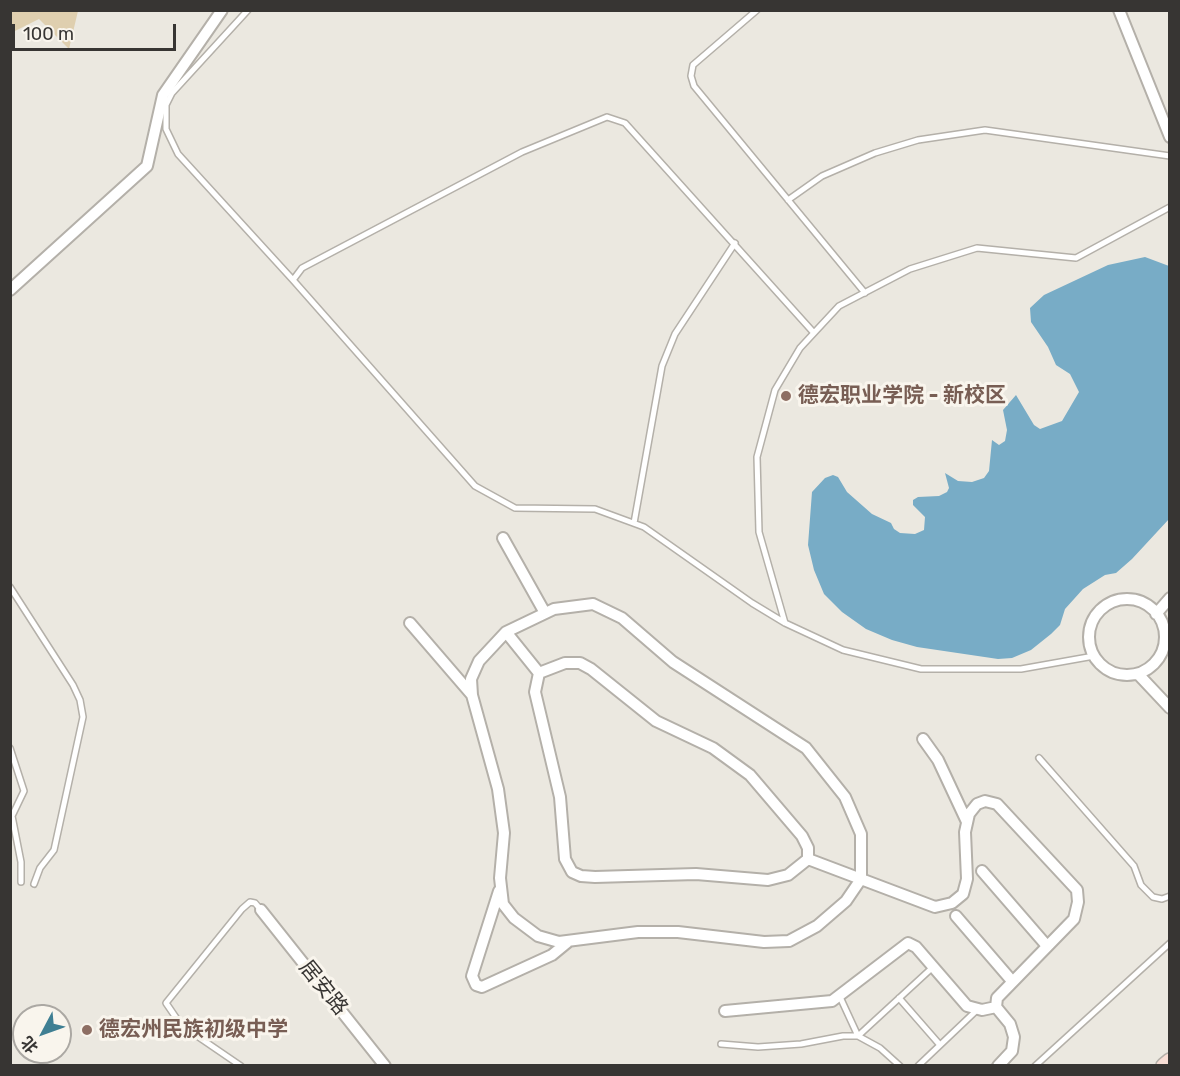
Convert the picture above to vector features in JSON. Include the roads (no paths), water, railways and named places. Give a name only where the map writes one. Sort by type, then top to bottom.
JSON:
[{"type":"street","points":[[10,290],[147,166],[163,95],[222,10]]},
{"type":"street","points":[[1119,10],[1170,137]]},
{"type":"street","points":[[503,538],[545,613]]},
{"type":"street","points":[[1156,614],[1170,598]]},
{"type":"street","points":[[1127,599],[1140,601],[1156,614],[1164,627],[1166,652],[1150,668],[1138,674],[1114,673],[1094,656],[1090,642],[1090,629],[1101,609],[1114,601],[1127,599]]},
{"type":"street","points":[[593,604],[621,618],[673,662],[806,748],[845,797],[861,834],[861,879],[846,901],[817,926],[789,941],[764,942],[678,932],[648,932],[559,942],[538,936],[514,918],[503,904],[501,885],[504,833],[498,789],[472,695],[471,679],[479,662],[506,632],[554,609],[593,604]]},
{"type":"street","points":[[410,623],[472,695]]},
{"type":"street","points":[[506,632],[539,673]]},
{"type":"street","points":[[539,673],[565,663],[580,663],[622,692],[656,721],[713,748],[750,775],[767,794],[802,836],[808,848],[808,859]]},
{"type":"street","points":[[539,673],[535,692],[560,796],[565,859],[572,872],[581,876],[595,877],[696,874],[768,880],[788,874],[808,859]]},
{"type":"street","points":[[1138,674],[1170,708]]},
{"type":"street","points":[[923,739],[938,760],[967,822]]},
{"type":"street","points":[[808,859],[935,907],[952,903],[963,894],[967,879],[965,832],[969,814],[977,804],[985,801],[997,804],[1077,890],[1078,902],[1074,919],[997,998],[996,1007],[1010,1024],[1014,1037],[1011,1051],[998,1065]]},
{"type":"street","points":[[981,871],[1047,946]]},
{"type":"street","points":[[501,885],[472,976],[476,985],[482,987],[552,955],[569,941]]},
{"type":"street","name":"居安路","points":[[261,910],[386,1065]]},
{"type":"street","points":[[956,916],[1012,981]]},
{"type":"street","points":[[725,1011],[832,1001],[908,943],[916,946],[967,1006],[978,1009],[996,1007]]},
{"type":"street","points":[[1164,1065],[1170,1061]]},
{"type":"lane","points":[[248,10],[172,93],[166,105],[166,129],[178,154],[475,486],[515,508],[595,509],[644,527],[752,603],[785,623],[843,650],[921,669],[1021,669],[1094,656]]},
{"type":"lane","points":[[757,10],[693,65],[691,76],[694,86],[865,293]]},
{"type":"lane","points":[[293,280],[302,268],[512,158],[607,117],[625,123],[814,333]]},
{"type":"lane","points":[[788,200],[822,176],[875,153],[918,140],[986,130],[1170,156]]},
{"type":"lane","points":[[785,623],[759,532],[757,457],[775,390],[800,348],[839,306],[910,269],[977,248],[1076,258],[1170,207]]},
{"type":"lane","points":[[634,523],[662,366],[675,334],[735,243]]},
{"type":"lane","points":[[10,587],[73,685],[80,700],[83,717],[54,850],[40,868],[34,884]]},
{"type":"lane","points":[[10,748],[24,791],[11,816],[21,862],[21,882]]},
{"type":"lane","points":[[1039,758],[1134,866],[1147,891],[1153,897],[1162,899],[1170,896]]},
{"type":"lane","points":[[241,1065],[180,1025],[166,1003],[242,909],[250,902],[255,903],[261,910]]},
{"type":"lane","points":[[1035,1065],[1170,943]]},
{"type":"lane","points":[[858,1036],[933,967]]},
{"type":"lane","points":[[840,997],[858,1036]]},
{"type":"lane","points":[[899,998],[940,1045]]},
{"type":"lane","points":[[918,1065],[978,1009]]},
{"type":"lane","points":[[721,1044],[758,1047],[858,1036],[880,1048],[900,1065]]},
{"type":"water","points":[[1145,257],[1169,266],[1169,519],[1116,573],[1105,575],[1083,589],[1065,609],[1060,625],[1051,634],[1031,650],[1012,658],[998,659],[917,647],[866,629],[842,612],[824,594],[814,570],[808,545],[812,492],[825,478],[833,475],[838,477],[847,492],[872,514],[891,523],[900,533],[915,534],[924,530],[925,517],[913,505],[913,500],[918,497],[939,496],[947,492],[949,488],[945,473],[958,481],[972,482],[984,478],[989,471],[992,440],[999,445],[1005,441],[1007,430],[1003,410],[1016,395],[1034,425],[1040,429],[1062,421],[1079,392],[1070,374],[1056,365],[1048,347],[1031,322],[1030,308],[1044,295],[1108,265]]},
{"type":"place","name":"德宏职业学院 - 新校区","points":[[786,396]]},
{"type":"place","name":"德宏州民族初级中学","points":[[87,1030]]}]
